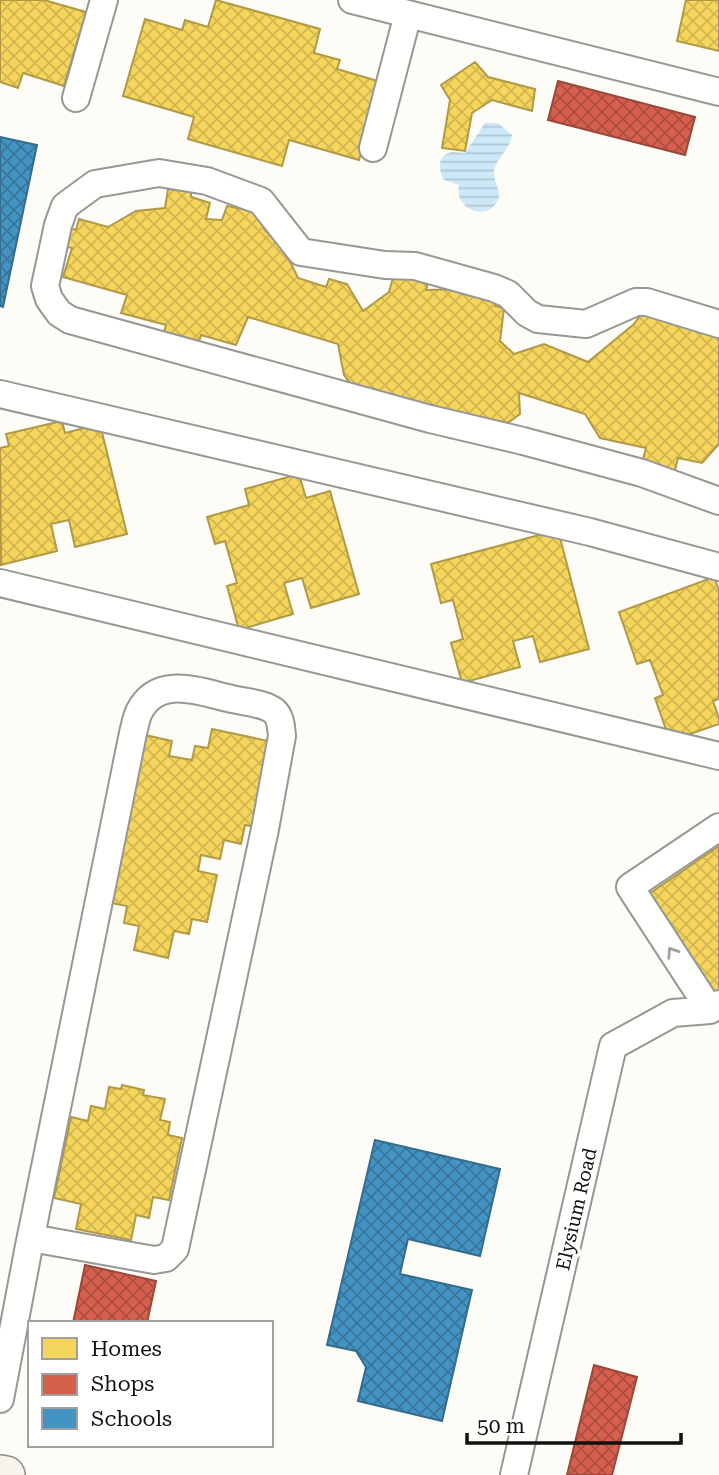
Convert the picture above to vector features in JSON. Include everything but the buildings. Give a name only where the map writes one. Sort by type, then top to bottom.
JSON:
[{"type":"main road","points":[[0,1474],[6,1475]]},
{"type":"street","points":[[76,98],[104,0]]},
{"type":"street","points":[[352,0],[719,92]]},
{"type":"street","points":[[373,148],[408,14]]},
{"type":"street","points":[[719,324],[647,302],[636,302],[586,324],[538,319],[527,313],[508,294],[495,288],[415,266],[385,265],[301,252],[261,201],[207,181],[159,173],[95,184],[65,206],[58,225],[45,286],[49,299],[59,313],[70,320],[430,419],[642,473],[719,501]]},
{"type":"street","points":[[0,394],[590,532],[719,567]]},
{"type":"street","points":[[0,583],[719,757]]},
{"type":"street","points":[[0,1399],[31,1238],[131,744],[139,713],[153,694],[167,688],[199,690],[263,706],[274,711],[281,721],[282,736],[265,829],[175,1249],[166,1258],[154,1259],[31,1238]]},
{"type":"street","name":"Elysium Road","points":[[514,1475],[613,1046],[673,1013],[714,1007],[630,887],[719,827]]},
{"type":"water","points":[[485,123],[498,123],[512,135],[494,170],[499,198],[494,206],[482,212],[464,205],[459,185],[444,180],[440,163],[447,153],[465,153]]}]
